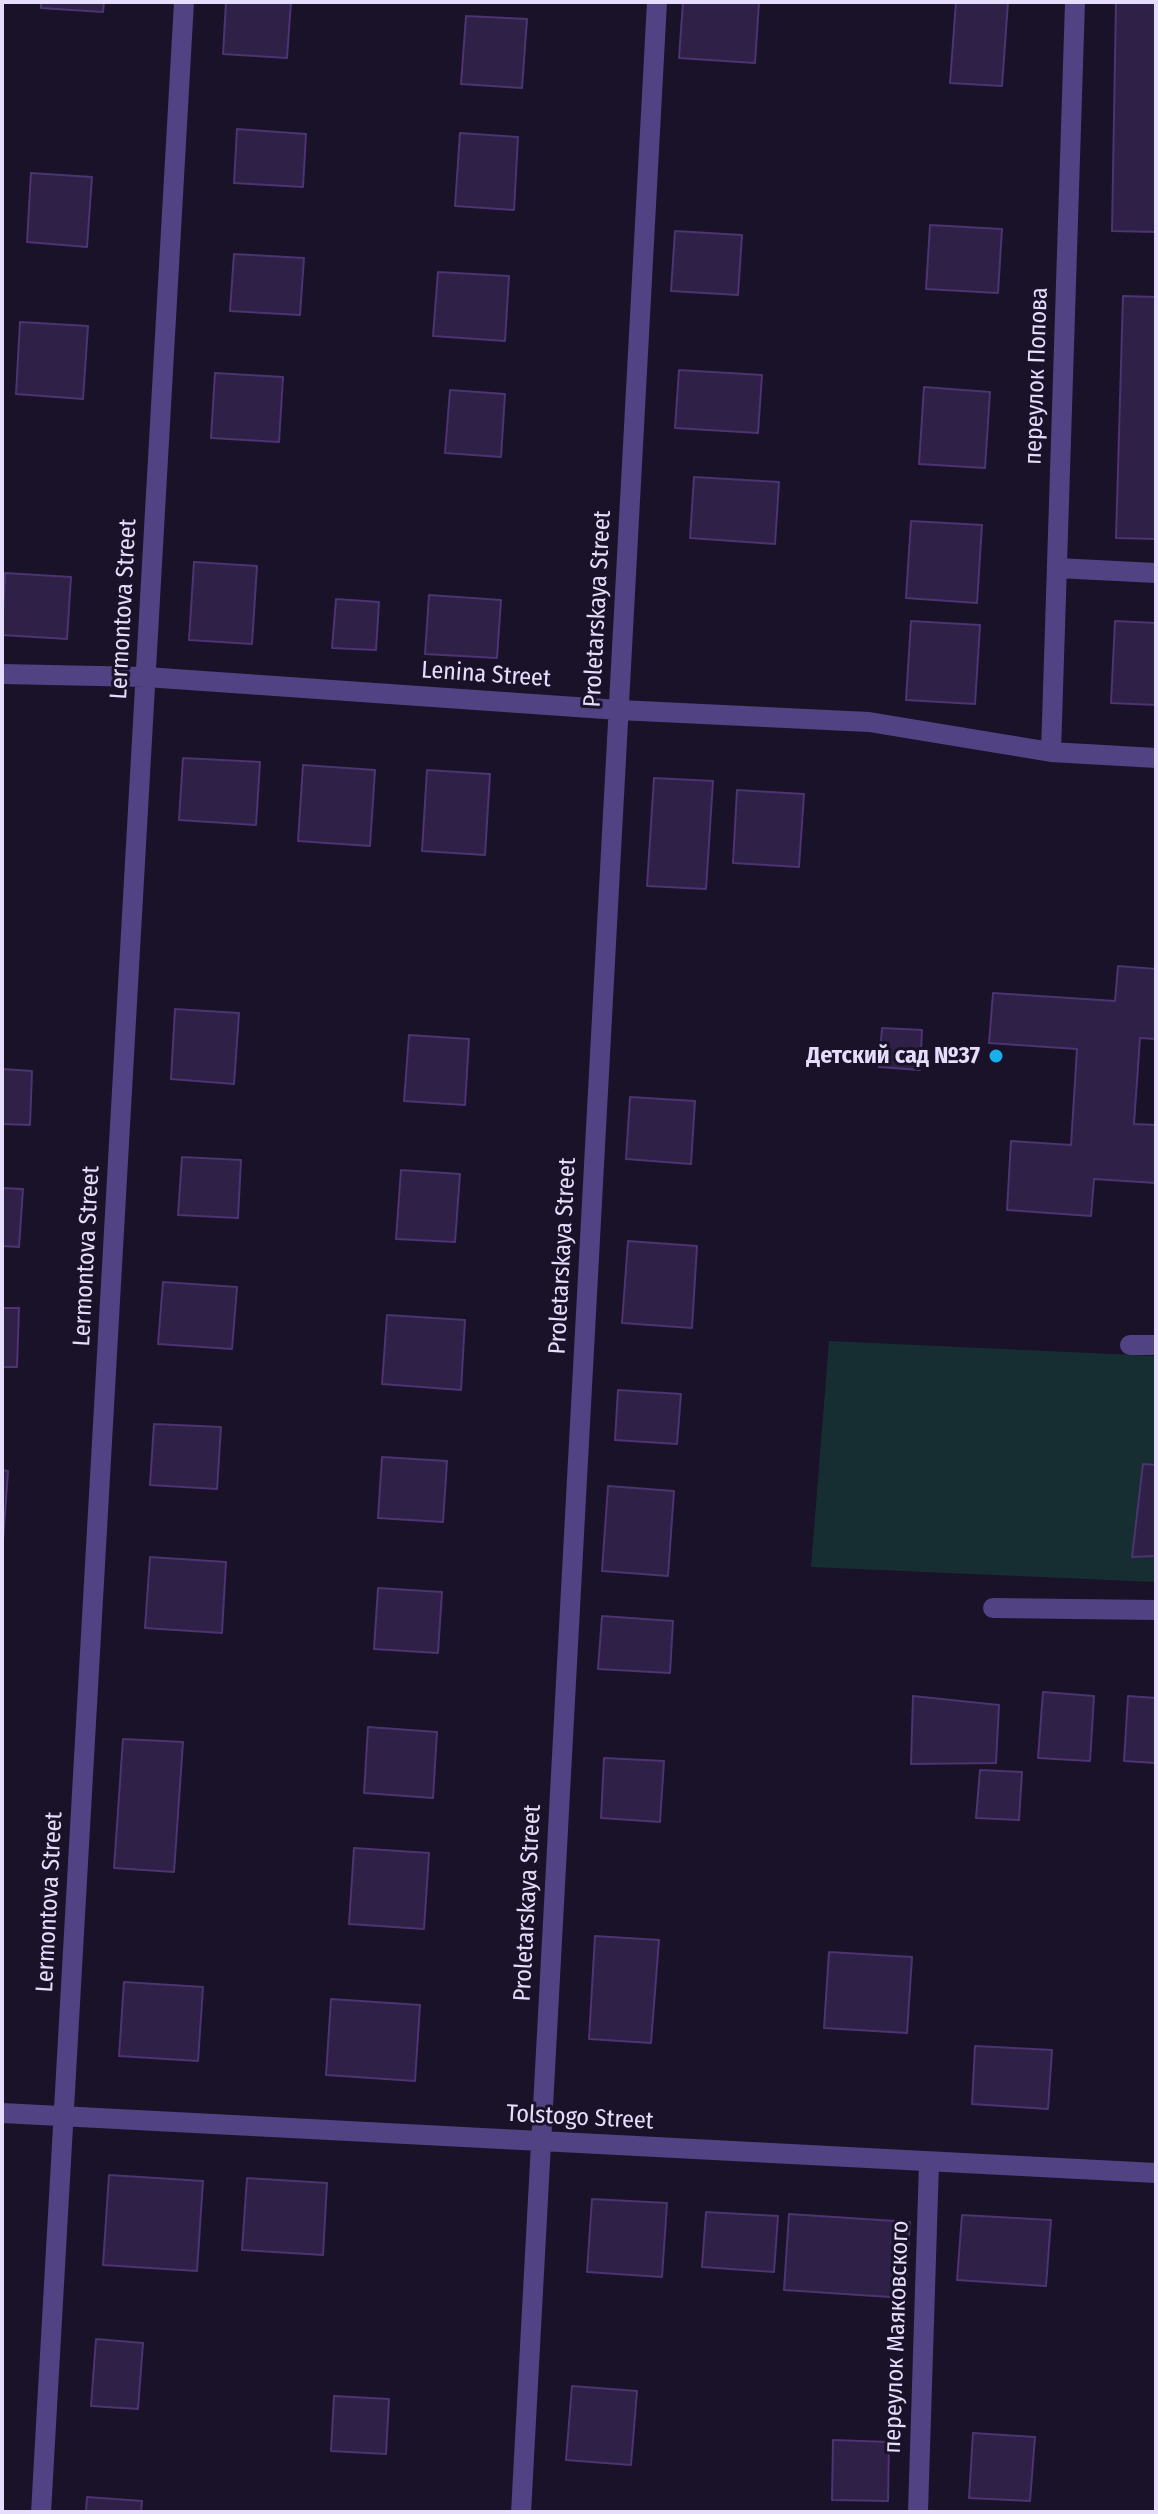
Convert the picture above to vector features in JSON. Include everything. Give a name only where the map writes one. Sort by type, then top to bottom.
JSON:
[{"type":"street","name":"Lermontova Street","points":[[41,2512],[184,2]]},
{"type":"street","name":"Proletarskaya Street","points":[[521,2512],[657,2]]},
{"type":"street","name":"переулок Попова","points":[[1051,752],[1075,2]]},
{"type":"street","points":[[1057,568],[1156,573]]},
{"type":"street","name":"Lenina Street","points":[[2,674],[146,677],[619,710],[869,722],[1051,752],[1156,758]]},
{"type":"street","points":[[1130,1345],[1156,1345]]},
{"type":"street","points":[[993,1608],[1156,1610]]},
{"type":"street","name":"Tolstogo Street","points":[[2,2113],[1156,2173]]},
{"type":"street","name":"переулок Маяковского","points":[[918,2512],[929,2163]]},
{"type":"green space","points":[[829,1341],[1156,1356],[1156,1582],[811,1567]]},
{"type":"building","points":[[41,2],[104,2],[103,12],[41,8]]},
{"type":"building","points":[[226,2],[291,2],[287,58],[223,54]]},
{"type":"building","points":[[683,2],[759,2],[755,63],[679,58]]},
{"type":"building","points":[[956,2],[1008,2],[1002,86],[950,83]]},
{"type":"building","points":[[1116,2],[1156,2],[1156,232],[1112,231]]},
{"type":"building","points":[[466,16],[527,19],[522,88],[461,84]]},
{"type":"building","points":[[237,129],[306,134],[303,187],[234,183]]},
{"type":"building","points":[[460,133],[518,137],[514,210],[455,206]]},
{"type":"building","points":[[31,173],[92,177],[87,247],[27,242]]},
{"type":"building","points":[[930,225],[1002,229],[998,293],[926,289]]},
{"type":"building","points":[[675,231],[742,235],[738,295],[671,291]]},
{"type":"building","points":[[234,254],[304,258],[300,315],[230,311]]},
{"type":"building","points":[[438,272],[509,276],[505,341],[433,336]]},
{"type":"building","points":[[1123,296],[1156,297],[1156,539],[1116,538]]},
{"type":"building","points":[[20,322],[88,326],[83,399],[16,394]]},
{"type":"building","points":[[679,370],[762,375],[758,433],[675,428]]},
{"type":"building","points":[[215,373],[283,377],[279,442],[211,438]]},
{"type":"building","points":[[924,387],[990,392],[985,468],[919,464]]},
{"type":"building","points":[[450,390],[505,394],[501,457],[445,453]]},
{"type":"building","points":[[694,477],[779,482],[775,544],[690,538]]},
{"type":"building","points":[[911,521],[982,525],[977,603],[906,598]]},
{"type":"building","points":[[194,562],[257,566],[252,644],[189,640]]},
{"type":"building","points":[[5,573],[71,577],[67,639],[2,635]]},
{"type":"building","points":[[429,595],[501,600],[497,658],[425,654]]},
{"type":"building","points":[[336,599],[379,602],[376,650],[332,648]]},
{"type":"building","points":[[911,621],[980,625],[975,704],[906,700]]},
{"type":"building","points":[[1115,621],[1156,623],[1156,705],[1111,703]]},
{"type":"building","points":[[183,758],[260,762],[256,825],[179,820]]},
{"type":"building","points":[[303,765],[375,770],[370,846],[298,841]]},
{"type":"building","points":[[427,770],[490,774],[485,855],[422,851]]},
{"type":"building","points":[[654,778],[713,781],[706,889],[647,886]]},
{"type":"building","points":[[737,790],[804,794],[799,867],[733,863]]},
{"type":"building","points":[[1118,966],[1156,969],[1156,1039],[1140,1038],[1134,1124],[1156,1125],[1156,1183],[1094,1179],[1091,1216],[1007,1210],[1011,1141],[1071,1145],[1077,1049],[989,1043],[993,993],[1115,1001]]},
{"type":"building","points":[[175,1009],[239,1013],[234,1084],[171,1079]]},
{"type":"building","points":[[882,1028],[922,1030],[920,1070],[879,1067]]},
{"type":"building","points":[[409,1035],[469,1039],[465,1105],[404,1101]]},
{"type":"building","points":[[2,1069],[32,1071],[30,1125],[2,1124]]},
{"type":"building","points":[[630,1097],[695,1101],[691,1164],[626,1159]]},
{"type":"building","points":[[182,1157],[241,1160],[238,1218],[178,1215]]},
{"type":"building","points":[[401,1170],[460,1174],[455,1242],[396,1239]]},
{"type":"building","points":[[2,1188],[23,1189],[19,1247],[2,1246]]},
{"type":"building","points":[[628,1241],[697,1246],[692,1328],[622,1323]]},
{"type":"building","points":[[163,1282],[237,1287],[232,1349],[158,1344]]},
{"type":"building","points":[[2,1308],[19,1308],[17,1367],[2,1367]]},
{"type":"building","points":[[387,1315],[465,1320],[461,1390],[382,1384]]},
{"type":"building","points":[[618,1390],[681,1394],[677,1444],[615,1440]]},
{"type":"building","points":[[154,1424],[221,1427],[217,1489],[150,1485]]},
{"type":"building","points":[[382,1457],[447,1461],[443,1522],[378,1518]]},
{"type":"building","points":[[1143,1464],[1156,1465],[1156,1556],[1132,1557]]},
{"type":"building","points":[[2,1470],[8,1471],[2,1555]]},
{"type":"building","points":[[608,1486],[674,1491],[668,1576],[602,1571]]},
{"type":"building","points":[[150,1557],[226,1562],[222,1633],[145,1628]]},
{"type":"building","points":[[378,1588],[442,1592],[438,1653],[374,1649]]},
{"type":"building","points":[[602,1616],[673,1621],[670,1673],[598,1669]]},
{"type":"building","points":[[1043,1692],[1094,1696],[1090,1761],[1038,1758]]},
{"type":"building","points":[[913,1696],[999,1705],[996,1763],[911,1764]]},
{"type":"building","points":[[1128,1696],[1156,1698],[1156,1763],[1124,1761]]},
{"type":"building","points":[[368,1727],[437,1732],[433,1798],[364,1793]]},
{"type":"building","points":[[123,1739],[183,1742],[174,1872],[114,1868]]},
{"type":"building","points":[[604,1758],[664,1761],[660,1822],[601,1818]]},
{"type":"building","points":[[980,1770],[1022,1772],[1019,1820],[976,1818]]},
{"type":"building","points":[[354,1848],[429,1853],[424,1929],[349,1924]]},
{"type":"building","points":[[595,1936],[659,1940],[651,2043],[589,2039]]},
{"type":"building","points":[[829,1952],[912,1957],[907,2033],[824,2028]]},
{"type":"building","points":[[124,1982],[203,1987],[198,2061],[119,2056]]},
{"type":"building","points":[[331,1999],[420,2005],[415,2081],[326,2075]]},
{"type":"building","points":[[975,2046],[1052,2050],[1048,2109],[972,2104]]},
{"type":"building","points":[[109,2175],[203,2181],[197,2271],[103,2265]]},
{"type":"building","points":[[247,2178],[327,2183],[323,2255],[242,2250]]},
{"type":"building","points":[[592,2199],[667,2203],[662,2277],[587,2272]]},
{"type":"building","points":[[706,2212],[778,2216],[774,2272],[702,2267]]},
{"type":"building","points":[[789,2214],[910,2222],[905,2298],[784,2290]]},
{"type":"building","points":[[962,2215],[1051,2220],[1046,2286],[957,2280]]},
{"type":"building","points":[[96,2339],[143,2343],[138,2409],[91,2406]]},
{"type":"building","points":[[572,2386],[637,2391],[631,2465],[566,2460]]},
{"type":"building","points":[[334,2396],[389,2399],[386,2454],[331,2451]]},
{"type":"building","points":[[973,2433],[1035,2437],[1030,2501],[969,2498]]},
{"type":"building","points":[[833,2440],[889,2442],[888,2501],[832,2500]]},
{"type":"building","points":[[87,2497],[142,2501],[141,2512],[86,2512]]},
{"type":"place","name":"Детский сад №37","points":[[996,1056]]}]
